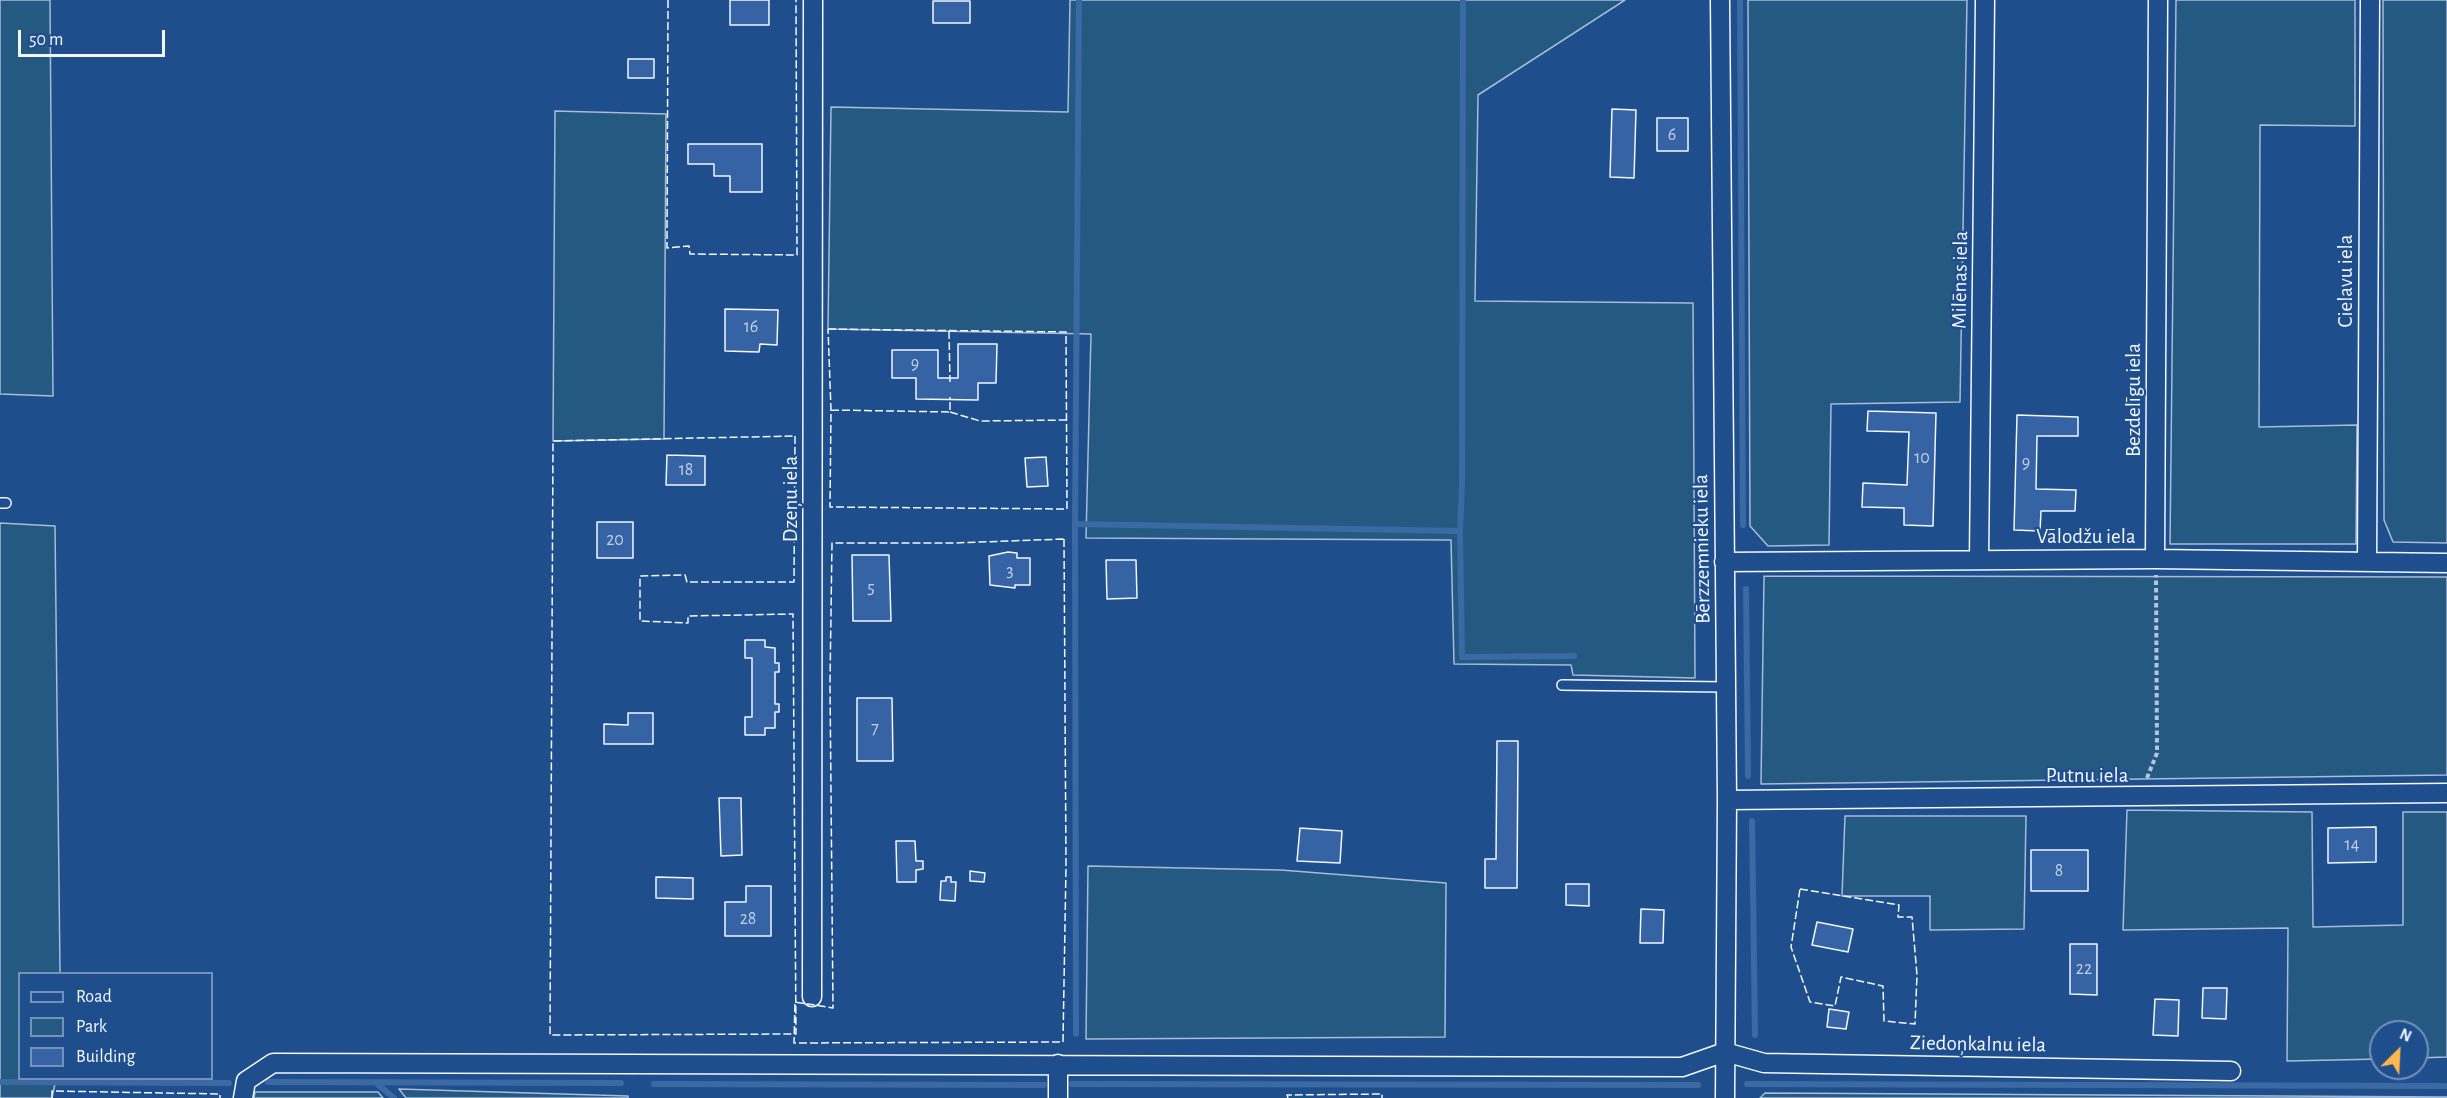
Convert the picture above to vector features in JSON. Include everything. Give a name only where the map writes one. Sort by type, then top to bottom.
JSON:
[{"type":"street","name":"Dzeņu iela","points":[[812,997],[813,0]]},
{"type":"street","name":"Bērzzemnieku iela","points":[[1720,0],[1727,800],[1725,1098]]},
{"type":"street","name":"Milēnas iela","points":[[1979,560],[1985,0]]},
{"type":"street","name":"Bezdelīgu iela","points":[[2156,559],[2158,0]]},
{"type":"street","name":"Cielavu iela","points":[[2367,562],[2370,0]]},
{"type":"street","name":"Vālodžu iela","points":[[1724,562],[2156,559],[2447,563]]},
{"type":"street","name":"Putnu iela","points":[[1727,800],[2139,798],[2447,793]]},
{"type":"street","points":[[243,1098],[246,1081],[273,1063],[1682,1066],[1725,1052]]},
{"type":"street","name":"Ziedoņkalnu iela","points":[[1725,1052],[1764,1063],[2231,1071]]},
{"type":"street","points":[[1058,1064],[1058,1098]]},
{"type":"lane","points":[[1562,685],[1726,687]]},
{"type":"path","points":[[2139,798],[2157,753],[2156,559]]},
{"type":"green space","points":[[0,0],[50,0],[53,396],[0,394]]},
{"type":"green space","points":[[1070,0],[1625,0],[1478,95],[1475,301],[1693,303],[1695,678],[1573,675],[1571,665],[1454,664],[1451,540],[1086,538],[1091,334],[828,329],[831,107],[1068,112]]},
{"type":"green space","points":[[1748,0],[1967,0],[1960,402],[1831,404],[1829,545],[1768,546],[1750,526]]},
{"type":"green space","points":[[2176,0],[2355,0],[2355,126],[2260,125],[2259,427],[2357,425],[2356,544],[2170,544]]},
{"type":"green space","points":[[2383,0],[2447,0],[2447,543],[2393,542],[2384,520]]},
{"type":"green space","points":[[555,111],[666,114],[664,439],[553,441]]},
{"type":"green space","points":[[0,523],[55,526],[60,972],[18,972],[18,1080],[56,1080],[52,1098],[0,1098]]},
{"type":"green space","points":[[1764,576],[2447,577],[2447,775],[1761,784]]},
{"type":"green space","points":[[2127,810],[2312,812],[2313,927],[2403,925],[2403,812],[2447,812],[2447,1057],[2429,1058],[2429,1020],[2369,1020],[2369,1059],[2287,1061],[2288,928],[2123,930]]},
{"type":"green space","points":[[1845,816],[2026,816],[2024,929],[1930,930],[1930,896],[1842,896]]},
{"type":"green space","points":[[1088,866],[1281,870],[1446,883],[1445,1037],[1086,1039]]},
{"type":"green space","points":[[399,1089],[628,1096],[628,1098],[406,1098]]},
{"type":"green space","points":[[255,1092],[378,1092],[383,1098],[254,1098]]},
{"type":"green space","points":[[1765,1093],[2447,1097],[2447,1098],[1760,1098]]},
{"type":"building","points":[[730,0],[769,0],[769,25],[730,25]]},
{"type":"building","points":[[933,1],[970,1],[970,23],[933,23]]},
{"type":"building","points":[[628,59],[654,59],[654,78],[628,78]]},
{"type":"building","points":[[1612,109],[1636,110],[1634,178],[1610,177]]},
{"type":"building","points":[[1657,118],[1688,118],[1688,151],[1657,151]]},
{"type":"building","points":[[688,144],[762,144],[762,192],[730,192],[730,176],[714,176],[714,164],[688,164]]},
{"type":"building","points":[[725,309],[778,310],[777,345],[760,344],[759,352],[725,351]]},
{"type":"building","points":[[958,344],[997,344],[996,383],[978,383],[978,400],[916,399],[916,378],[892,378],[892,350],[938,350],[938,378],[958,378]]},
{"type":"building","points":[[1868,411],[1936,413],[1933,526],[1904,525],[1904,508],[1862,507],[1863,483],[1907,485],[1909,432],[1867,431]]},
{"type":"building","points":[[2017,415],[2078,417],[2078,436],[2037,436],[2036,489],[2076,490],[2075,511],[2041,511],[2040,531],[2014,530]]},
{"type":"building","points":[[667,455],[705,456],[705,485],[666,485]]},
{"type":"building","points":[[1046,457],[1048,486],[1027,487],[1025,458]]},
{"type":"building","points":[[597,522],[633,522],[633,558],[597,558]]},
{"type":"building","points":[[1008,552],[1017,553],[1017,558],[1030,558],[1030,585],[1015,585],[1015,588],[990,585],[989,556]]},
{"type":"building","points":[[852,555],[889,555],[891,621],[853,621]]},
{"type":"building","points":[[1106,560],[1136,560],[1137,598],[1107,599]]},
{"type":"building","points":[[745,640],[765,640],[765,647],[775,648],[775,663],[779,663],[779,672],[775,672],[775,704],[779,704],[779,712],[775,712],[775,728],[765,728],[765,735],[745,735],[745,717],[752,717],[752,658],[745,658]]},
{"type":"building","points":[[857,698],[892,698],[893,761],[857,761]]},
{"type":"building","points":[[628,713],[653,713],[653,744],[604,744],[604,724],[628,725]]},
{"type":"building","points":[[1497,741],[1518,741],[1517,888],[1485,888],[1485,859],[1496,859]]},
{"type":"building","points":[[719,798],[741,798],[742,855],[721,856]]},
{"type":"building","points":[[2376,827],[2376,862],[2328,863],[2328,828]]},
{"type":"building","points":[[1300,828],[1342,831],[1340,863],[1297,861]]},
{"type":"building","points":[[896,841],[915,841],[916,861],[923,861],[923,869],[916,870],[916,882],[897,882]]},
{"type":"building","points":[[2031,850],[2088,850],[2088,891],[2031,891]]},
{"type":"building","points":[[970,871],[985,873],[984,882],[970,881]]},
{"type":"building","points":[[656,877],[693,878],[693,899],[656,898]]},
{"type":"building","points":[[946,877],[951,877],[951,882],[956,882],[955,901],[940,900],[941,881],[946,881]]},
{"type":"building","points":[[1566,884],[1589,884],[1589,906],[1566,905]]},
{"type":"building","points":[[746,886],[771,886],[771,936],[725,936],[725,902],[746,902]]},
{"type":"building","points":[[1641,909],[1664,910],[1663,943],[1640,943]]},
{"type":"building","points":[[1817,922],[1853,929],[1848,952],[1812,945]]},
{"type":"building","points":[[2070,944],[2097,944],[2097,995],[2070,994]]},
{"type":"building","points":[[2203,988],[2227,988],[2226,1019],[2202,1018]]},
{"type":"building","points":[[2155,999],[2179,1000],[2178,1036],[2153,1035]]},
{"type":"building","points":[[1829,1009],[1849,1012],[1846,1029],[1827,1027]]},
{"type":"waterway","points":[[1076,1034],[1075,524],[1079,0]]},
{"type":"waterway","points":[[1463,0],[1460,531],[1462,657],[1574,656]]},
{"type":"waterway","points":[[1740,0],[1743,525]]},
{"type":"waterway","points":[[1075,524],[1460,531]]},
{"type":"waterway","points":[[1746,589],[1748,776]]},
{"type":"waterway","points":[[1752,821],[1755,1035]]},
{"type":"waterway","points":[[0,1082],[229,1083]]},
{"type":"waterway","points":[[268,1082],[621,1083]]},
{"type":"waterway","points":[[376,1083],[394,1098]]},
{"type":"waterway","points":[[654,1084],[1044,1085]]},
{"type":"waterway","points":[[1072,1084],[1698,1085]]},
{"type":"waterway","points":[[1747,1084],[2447,1086]]},
{"type":"fence","points":[[668,0],[667,248],[689,246],[690,254],[797,255],[796,0]]},
{"type":"fence","points":[[828,329],[1066,332],[1067,509],[830,507],[831,410],[828,329]]},
{"type":"fence","points":[[949,331],[950,382]]},
{"type":"fence","points":[[831,410],[950,412],[950,397]]},
{"type":"fence","points":[[950,412],[980,421],[1067,420]]},
{"type":"fence","points":[[795,436],[794,582],[687,582],[685,575],[640,576],[640,621],[688,623],[688,616],[793,614],[796,1034],[550,1035],[553,441],[795,436]]},
{"type":"fence","points":[[1064,539],[1066,866],[1063,1042],[794,1043],[795,1002],[833,1008],[830,684],[832,543],[953,543],[1064,539]]},
{"type":"fence","points":[[1800,889],[1899,905],[1898,917],[1912,917],[1917,975],[1915,1024],[1884,1021],[1883,986],[1841,977],[1835,1006],[1810,1002],[1791,947],[1800,889]]},
{"type":"fence","points":[[52,1098],[52,1091],[220,1094],[220,1098]]},
{"type":"fence","points":[[1288,1098],[1287,1095],[1382,1094],[1382,1098]]}]
